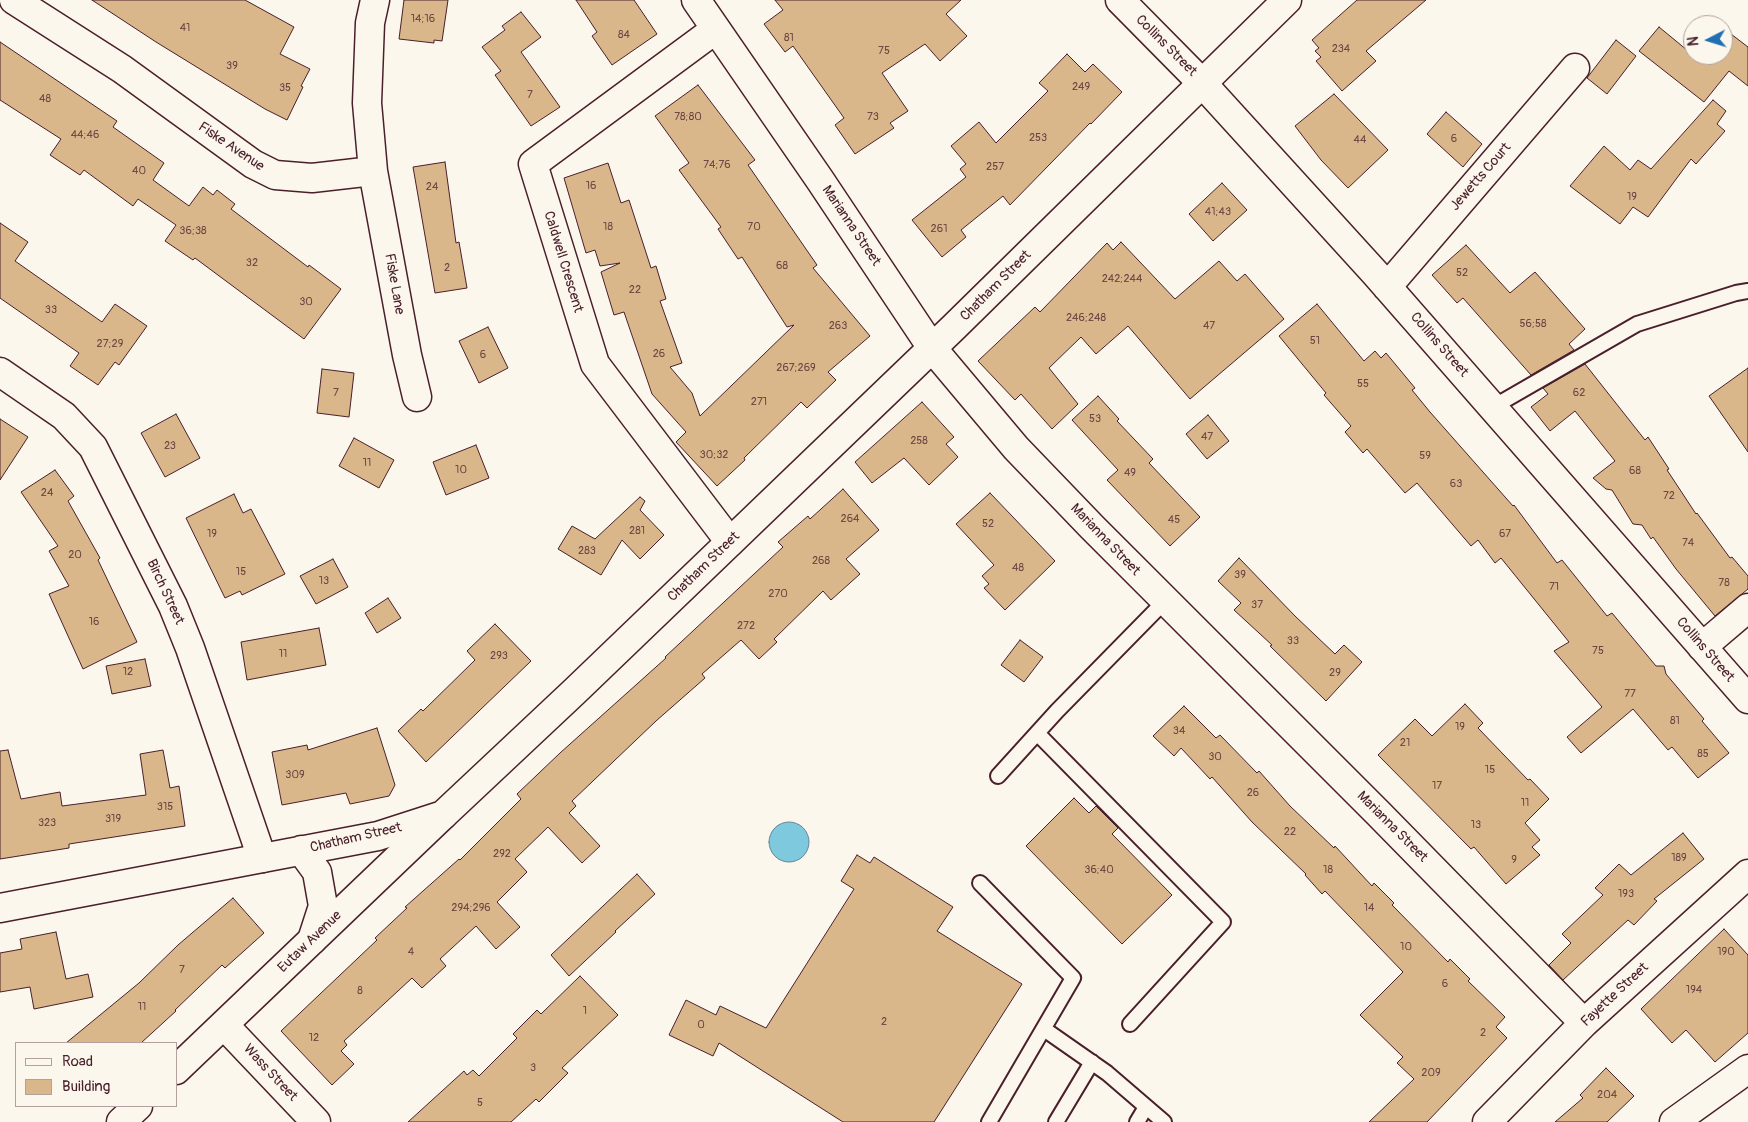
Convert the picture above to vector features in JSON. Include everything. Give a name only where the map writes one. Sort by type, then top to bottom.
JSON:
[{"type":"street","name":"Fiske Avenue","points":[[14,0],[122,69],[253,164],[275,175],[312,178],[373,171]]},
{"type":"street","points":[[373,171],[368,103],[370,23],[375,0]]},
{"type":"street","name":"Marianna Street","points":[[696,0],[932,348],[1016,448],[1584,1023]]},
{"type":"street","name":"Collins Street","points":[[1120,0],[1202,83],[1388,287],[1748,699]]},
{"type":"street","name":"Chatham Street","points":[[0,908],[378,836],[443,815],[932,348],[1287,0]]},
{"type":"street","name":"Caldwell Crescent","points":[[716,29],[533,164],[595,364],[730,542]]},
{"type":"street","name":"Jewetts Court","points":[[1388,287],[1575,68]]},
{"type":"street","name":"Fiske Lane","points":[[373,171],[407,355],[417,397]]},
{"type":"street","name":"Birch Street","points":[[0,372],[64,416],[93,447],[173,606],[190,648],[262,858]]},
{"type":"street","points":[[1702,647],[1748,608]]},
{"type":"street","name":"Eutaw Avenue","points":[[178,1068],[443,815]]},
{"type":"street","points":[[302,850],[317,872],[323,906],[312,940]]},
{"type":"street","name":"Fayette Street","points":[[1487,1122],[1584,1023],[1748,874]]},
{"type":"street","name":"Wass Street","points":[[224,1025],[316,1122]]},
{"type":"street","points":[[1674,1122],[1748,1069]]},
{"type":"street","points":[[121,1122],[137,1107]]},
{"type":"lane","points":[[1493,407],[1637,324],[1736,293],[1748,291]]},
{"type":"lane","points":[[998,776],[1037,733],[1166,601]]},
{"type":"lane","points":[[1037,733],[1223,922],[1130,1024]]},
{"type":"lane","points":[[980,883],[1073,978],[989,1122]]},
{"type":"lane","points":[[1044,1029],[1107,1073],[1164,1122]]},
{"type":"lane","points":[[1056,1122],[1092,1062]]},
{"type":"lane","points":[[1137,1122],[1146,1107]]},
{"type":"water","points":[[789,822],[803,828],[809,842],[803,856],[789,862],[775,856],[769,842],[775,828]]},
{"type":"building","points":[[92,0],[245,0],[294,27],[280,54],[310,69],[287,120],[265,109],[156,42]]},
{"type":"building","points":[[404,0],[448,0],[442,41],[434,40],[434,43],[399,39]]},
{"type":"building","points":[[576,0],[634,0],[657,34],[612,65],[592,36],[597,32]]},
{"type":"building","points":[[775,0],[961,0],[946,14],[967,36],[940,61],[925,44],[882,73],[908,111],[890,123],[894,128],[855,154],[835,125],[844,118],[793,46],[785,52],[764,24],[783,10]]},
{"type":"building","points":[[1357,0],[1426,0],[1366,51],[1376,61],[1342,91],[1316,61],[1321,57],[1315,51],[1319,48],[1312,40]]},
{"type":"building","points":[[521,12],[541,37],[521,52],[560,107],[531,126],[495,75],[501,71],[482,47],[505,30],[502,26]]},
{"type":"building","points":[[1659,27],[1683,47],[1683,65],[1733,65],[1733,36],[1748,47],[1748,86],[1729,71],[1704,102],[1639,51]]},
{"type":"building","points":[[1616,40],[1636,56],[1607,94],[1587,78]]},
{"type":"building","points":[[0,42],[117,121],[113,127],[164,163],[153,180],[189,206],[203,187],[213,195],[217,190],[235,204],[231,209],[308,267],[309,265],[341,289],[304,339],[195,258],[193,260],[165,241],[176,225],[138,199],[133,206],[84,170],[80,175],[50,155],[61,139],[0,100]]},
{"type":"building","points":[[1067,54],[1085,72],[1093,64],[1122,92],[1010,205],[1003,196],[961,230],[966,237],[942,257],[912,220],[966,177],[960,169],[966,164],[951,146],[979,122],[996,143],[1048,91],[1039,83]]},
{"type":"building","points":[[698,85],[755,160],[748,165],[817,265],[813,268],[870,336],[828,372],[836,380],[807,408],[801,402],[717,486],[676,442],[686,432],[652,394],[624,312],[614,315],[601,272],[620,263],[600,266],[595,250],[586,253],[564,178],[608,163],[621,203],[629,200],[651,268],[656,266],[666,299],[660,301],[682,363],[670,367],[692,393],[700,416],[794,325],[787,327],[742,257],[738,259],[718,229],[721,227],[679,170],[689,163],[655,116]]},
{"type":"building","points":[[1334,94],[1388,150],[1348,188],[1321,160],[1295,126]]},
{"type":"building","points":[[1713,100],[1726,111],[1717,124],[1725,131],[1696,164],[1691,159],[1648,217],[1633,207],[1620,224],[1570,186],[1604,146],[1630,170],[1638,160],[1651,169]]},
{"type":"building","points":[[1446,112],[1482,144],[1463,167],[1427,134]]},
{"type":"building","points":[[445,162],[456,243],[459,242],[467,288],[435,293],[413,167]]},
{"type":"building","points":[[1222,183],[1247,210],[1213,241],[1189,214]]},
{"type":"building","points":[[0,223],[28,242],[15,261],[102,322],[115,304],[147,326],[119,365],[115,362],[98,385],[70,366],[79,353],[0,298]]},
{"type":"building","points":[[1121,242],[1175,299],[1219,261],[1237,281],[1245,274],[1284,319],[1190,399],[1128,326],[1096,354],[1081,337],[1049,368],[1078,404],[1052,429],[1021,394],[1015,400],[978,361],[1035,307],[1040,312],[1107,243],[1113,250]]},
{"type":"building","points":[[1466,245],[1510,293],[1535,272],[1585,329],[1569,344],[1574,350],[1531,375],[1463,298],[1457,303],[1432,275]]},
{"type":"building","points":[[1317,304],[1364,361],[1375,351],[1381,358],[1386,353],[1415,388],[1412,390],[1430,412],[1514,505],[1557,563],[1562,560],[1607,616],[1612,613],[1656,666],[1664,666],[1666,674],[1704,719],[1702,721],[1729,753],[1698,778],[1672,747],[1668,750],[1633,709],[1581,753],[1567,737],[1602,707],[1554,651],[1569,642],[1501,558],[1495,563],[1478,540],[1471,546],[1417,483],[1405,493],[1367,449],[1363,453],[1345,432],[1351,426],[1324,395],[1326,393],[1279,336]]},
{"type":"building","points":[[488,327],[508,368],[479,383],[459,341]]},
{"type":"building","points":[[1585,364],[1645,440],[1648,437],[1696,514],[1730,558],[1732,557],[1748,576],[1748,589],[1715,616],[1676,569],[1653,537],[1651,539],[1642,525],[1633,524],[1612,490],[1606,489],[1593,478],[1615,461],[1575,411],[1550,431],[1531,407],[1548,394],[1543,388]]},
{"type":"building","points":[[1748,368],[1748,452],[1709,396]]},
{"type":"building","points":[[322,369],[354,373],[349,417],[317,413]]},
{"type":"building","points":[[1098,396],[1119,419],[1117,421],[1153,459],[1149,463],[1200,517],[1170,546],[1107,480],[1118,470],[1072,420]]},
{"type":"building","points":[[922,402],[954,437],[946,444],[958,457],[929,485],[904,458],[872,483],[855,462]]},
{"type":"building","points":[[176,414],[200,458],[165,477],[141,433]]},
{"type":"building","points":[[1208,415],[1229,441],[1207,459],[1186,434]]},
{"type":"building","points":[[0,419],[28,437],[0,480]]},
{"type":"building","points":[[354,438],[394,460],[379,488],[339,466]]},
{"type":"building","points":[[476,445],[489,478],[446,495],[433,462]]},
{"type":"building","points":[[55,470],[74,496],[68,501],[100,558],[98,560],[137,642],[83,669],[49,594],[69,586],[49,551],[58,546],[21,492]]},
{"type":"building","points":[[843,489],[879,530],[846,559],[860,574],[831,600],[823,591],[774,639],[777,642],[759,659],[741,640],[702,674],[705,678],[656,721],[572,801],[576,806],[569,813],[600,846],[582,863],[548,827],[515,859],[527,872],[497,902],[520,927],[496,949],[476,926],[440,959],[446,966],[422,988],[412,978],[344,1041],[347,1045],[341,1051],[354,1064],[332,1085],[281,1031],[377,940],[375,938],[407,908],[405,907],[460,860],[521,799],[517,794],[666,658],[783,547],[778,542],[808,516],[810,519]]},
{"type":"building","points":[[990,493],[1055,561],[1005,610],[984,588],[989,584],[982,576],[994,565],[956,524]]},
{"type":"building","points":[[234,494],[243,513],[251,509],[285,574],[242,595],[240,591],[225,598],[186,518]]},
{"type":"building","points":[[640,497],[645,501],[640,510],[664,535],[640,559],[622,540],[601,575],[558,549],[572,526],[595,539]]},
{"type":"building","points":[[1239,558],[1335,654],[1344,645],[1362,662],[1326,701],[1270,646],[1272,645],[1234,610],[1241,603],[1218,581]]},
{"type":"building","points":[[333,559],[348,587],[316,604],[300,576]]},
{"type":"building","points":[[388,598],[401,618],[377,633],[365,613]]},
{"type":"building","points":[[495,624],[531,661],[426,762],[398,731],[421,709],[423,711],[475,660],[467,651]]},
{"type":"building","points":[[319,628],[326,665],[247,680],[241,642]]},
{"type":"building","points":[[1020,640],[1043,657],[1024,682],[1001,665]]},
{"type":"building","points":[[145,659],[151,686],[112,694],[106,666]]},
{"type":"building","points":[[1465,704],[1483,723],[1478,728],[1549,799],[1525,823],[1540,840],[1532,847],[1540,855],[1506,884],[1474,847],[1471,849],[1378,755],[1415,719],[1432,736]]},
{"type":"building","points":[[1184,706],[1216,738],[1220,735],[1257,773],[1259,771],[1290,806],[1334,848],[1335,846],[1372,886],[1374,883],[1394,903],[1392,905],[1448,962],[1450,959],[1470,979],[1468,981],[1505,1017],[1496,1027],[1507,1038],[1427,1122],[1369,1122],[1414,1079],[1397,1063],[1403,1057],[1360,1015],[1403,972],[1325,891],[1322,894],[1306,874],[1252,822],[1212,777],[1210,779],[1181,748],[1174,756],[1153,736]]},
{"type":"building","points":[[377,728],[395,785],[389,796],[350,804],[346,793],[282,805],[272,752],[307,745],[308,750]]},
{"type":"building","points":[[8,750],[21,799],[60,792],[62,806],[146,795],[140,754],[163,750],[170,788],[179,786],[185,826],[69,844],[69,848],[0,859],[0,751]]},
{"type":"building","points":[[1074,798],[1089,813],[1096,806],[1118,828],[1112,834],[1172,895],[1122,944],[1026,846]]},
{"type":"building","points":[[1683,833],[1704,859],[1654,899],[1657,901],[1634,925],[1628,920],[1563,980],[1549,965],[1571,943],[1562,934],[1603,895],[1595,888],[1619,864],[1631,875]]},
{"type":"building","points":[[857,855],[870,863],[874,857],[953,907],[937,931],[1022,984],[934,1122],[843,1122],[719,1043],[713,1056],[669,1035],[686,1000],[716,1015],[720,1006],[766,1028],[854,889],[841,881]]},
{"type":"building","points":[[637,874],[655,894],[569,976],[551,955]]},
{"type":"building","points":[[233,898],[264,933],[225,968],[222,965],[142,1042],[67,1042],[139,983],[178,945]]},
{"type":"building","points":[[1724,929],[1748,955],[1748,1033],[1715,1062],[1686,1030],[1672,1043],[1641,1009]]},
{"type":"building","points":[[56,932],[66,979],[88,974],[93,997],[34,1009],[30,987],[0,992],[0,953],[22,949],[20,939]]},
{"type":"building","points":[[580,976],[618,1015],[562,1068],[568,1073],[539,1102],[536,1099],[511,1122],[408,1122],[464,1071],[467,1075],[473,1070],[479,1076],[517,1038],[513,1034],[537,1010],[541,1014]]},
{"type":"building","points":[[1606,1068],[1634,1096],[1607,1122],[1555,1122],[1583,1098],[1580,1095]]}]
